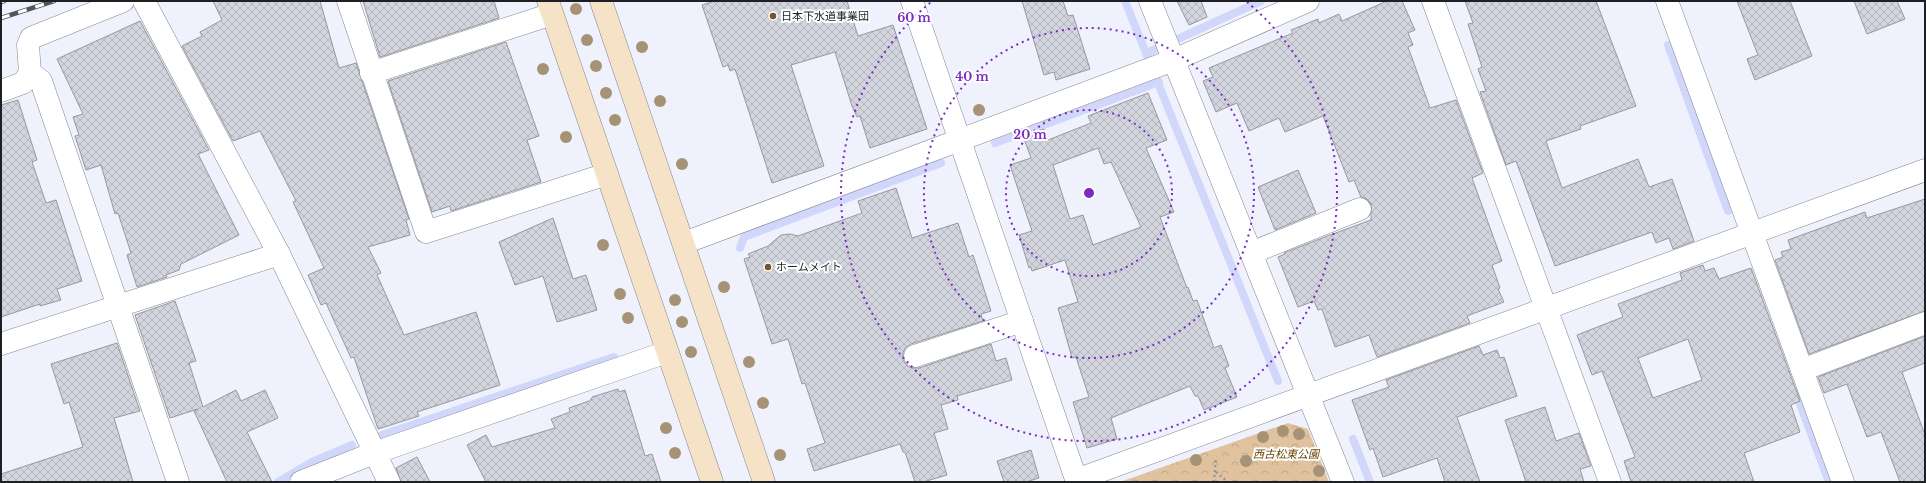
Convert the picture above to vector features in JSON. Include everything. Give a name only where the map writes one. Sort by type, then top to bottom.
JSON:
[{"type":"street","points":[[1,91],[23,83],[30,73],[28,44],[31,38],[123,1]]},
{"type":"street","points":[[144,1],[279,254],[389,482]]},
{"type":"street","points":[[348,1],[371,73],[426,232],[607,174]]},
{"type":"street","points":[[602,1],[764,482]]},
{"type":"street","points":[[912,1],[1076,481],[1925,170]]},
{"type":"street","points":[[1150,1],[1163,57],[1252,254],[1343,482]]},
{"type":"street","points":[[684,243],[959,140],[1163,57],[1308,1]]},
{"type":"street","points":[[1432,1],[1610,482]]},
{"type":"street","points":[[1667,1],[1843,482]]},
{"type":"street","points":[[371,73],[550,8],[712,482]]},
{"type":"street","points":[[30,73],[41,81],[178,482]]},
{"type":"street","points":[[1252,254],[1360,209]]},
{"type":"street","points":[[1,344],[279,254]]},
{"type":"street","points":[[915,356],[1022,321]]},
{"type":"street","points":[[1802,370],[1925,323]]},
{"type":"street","points":[[301,482],[374,453],[667,352]]},
{"type":"path","points":[[1215,472],[1228,482]]},
{"type":"green space","name":"西古松東公園","points":[[1288,423],[1308,429],[1329,482],[1120,482]]},
{"type":"building","points":[[213,1],[320,1],[339,68],[356,63],[409,219],[406,220],[410,235],[368,247],[381,273],[377,275],[404,335],[476,312],[500,385],[417,412],[419,416],[378,429],[354,357],[351,358],[326,303],[321,305],[308,275],[324,268],[293,202],[296,201],[260,131],[233,141],[182,46],[202,36],[200,32],[222,20]]},
{"type":"building","points":[[363,1],[494,1],[499,18],[380,57]]},
{"type":"building","points":[[715,1],[847,1],[858,36],[893,25],[927,129],[870,148],[860,116],[857,117],[852,106],[835,52],[791,65],[824,166],[772,183],[735,69],[730,71],[728,65],[723,67],[702,5]]},
{"type":"building","points":[[1022,1],[1063,1],[1068,16],[1073,15],[1090,69],[1056,80],[1054,72],[1044,75]]},
{"type":"building","points":[[1177,1],[1201,1],[1207,17],[1189,25]]},
{"type":"building","points":[[1387,1],[1402,1],[1415,30],[1408,33],[1413,45],[1408,47],[1430,108],[1456,100],[1483,173],[1472,178],[1502,261],[1492,265],[1500,288],[1498,289],[1504,302],[1467,316],[1470,323],[1377,357],[1369,335],[1335,347],[1322,309],[1318,310],[1314,301],[1298,307],[1278,257],[1285,254],[1284,253],[1371,220],[1371,204],[1367,199],[1361,197],[1354,180],[1349,182],[1323,116],[1285,132],[1279,118],[1249,131],[1237,103],[1216,112],[1203,81],[1213,77],[1209,68],[1293,33],[1291,30],[1318,19],[1319,23],[1339,14],[1342,21]]},
{"type":"building","points":[[1465,1],[1596,1],[1636,106],[1580,126],[1581,129],[1546,141],[1562,188],[1638,159],[1649,187],[1672,179],[1694,241],[1673,249],[1669,238],[1656,243],[1652,232],[1555,266],[1516,161],[1506,165],[1480,92],[1486,91],[1478,69],[1482,67],[1468,24],[1473,23]]},
{"type":"building","points":[[1737,1],[1790,1],[1812,56],[1755,80],[1747,59],[1758,55]]},
{"type":"building","points":[[1854,1],[1897,1],[1905,19],[1867,34]]},
{"type":"building","points":[[140,21],[209,150],[198,154],[239,235],[181,264],[179,270],[166,275],[167,277],[137,287],[127,255],[131,253],[118,213],[115,214],[101,165],[86,170],[75,136],[79,135],[73,117],[83,114],[57,59]]},
{"type":"building","points":[[506,42],[539,136],[527,140],[541,182],[451,211],[450,206],[432,212],[388,81]]},
{"type":"building","points":[[1148,93],[1167,140],[1146,148],[1174,212],[1160,217],[1187,288],[1188,287],[1193,301],[1197,300],[1214,348],[1221,345],[1229,366],[1225,368],[1237,397],[1204,410],[1198,396],[1195,396],[1190,386],[1111,418],[1117,439],[1087,448],[1073,402],[1089,397],[1076,357],[1072,358],[1058,308],[1078,302],[1065,260],[1032,271],[1031,267],[1029,268],[1019,235],[1032,231],[1010,165],[1031,158],[1023,136],[1044,129],[1048,140],[1091,123],[1088,116]],"holes":[[[1098,148],[1104,164],[1111,162],[1141,227],[1093,245],[1083,215],[1070,219],[1053,165]]]},
{"type":"building","points":[[18,100],[37,160],[32,162],[46,203],[56,200],[82,281],[57,289],[61,300],[40,306],[40,304],[1,317],[1,105]]},
{"type":"building","points":[[1298,170],[1316,213],[1275,230],[1258,187]]},
{"type":"building","points":[[896,188],[912,238],[958,223],[969,257],[973,255],[991,311],[981,314],[983,321],[911,344],[905,348],[903,360],[907,366],[919,368],[991,344],[996,361],[1006,358],[1012,380],[957,396],[958,400],[941,405],[948,429],[934,433],[947,475],[923,482],[915,482],[905,452],[903,452],[900,444],[814,471],[807,449],[825,443],[805,383],[802,384],[788,339],[772,344],[744,259],[750,257],[748,254],[768,246],[781,235],[790,234],[798,236],[862,213],[858,201]]},
{"type":"building","points":[[1925,199],[1925,311],[1809,354],[1775,260],[1783,257],[1781,252],[1791,249],[1788,240],[1865,212],[1867,218]]},
{"type":"building","points":[[553,218],[573,279],[586,275],[597,310],[557,322],[543,276],[515,285],[499,242]]},
{"type":"building","points":[[1703,265],[1705,271],[1714,268],[1719,279],[1751,268],[1800,401],[1791,405],[1800,432],[1744,453],[1754,482],[1631,482],[1624,461],[1635,457],[1602,371],[1592,375],[1577,335],[1623,317],[1618,304],[1682,280],[1680,273]],"holes":[[[1688,339],[1702,380],[1653,398],[1638,358]]]},
{"type":"building","points":[[175,301],[196,361],[189,363],[203,407],[236,390],[241,401],[265,390],[278,418],[247,432],[272,482],[227,482],[194,411],[198,409],[170,418],[135,315]]},
{"type":"building","points":[[1925,336],[1925,363],[1902,372],[1925,435],[1925,482],[1900,482],[1881,432],[1867,437],[1847,384],[1824,393],[1818,377]]},
{"type":"building","points":[[117,343],[140,411],[114,418],[133,482],[1,482],[1,474],[83,447],[69,402],[64,404],[51,364]]},
{"type":"building","points":[[1479,346],[1483,355],[1497,350],[1500,358],[1504,357],[1517,396],[1457,417],[1480,482],[1445,482],[1437,458],[1383,477],[1373,448],[1370,450],[1352,400],[1389,387],[1386,380]]},
{"type":"building","points":[[618,389],[619,392],[625,390],[645,456],[652,454],[661,482],[486,482],[467,445],[486,435],[492,447],[555,428],[551,419],[570,412],[569,408],[589,401],[592,397]]},
{"type":"building","points":[[1545,407],[1556,441],[1579,433],[1591,466],[1580,469],[1584,482],[1526,482],[1505,420]]},
{"type":"building","points":[[1031,450],[1039,478],[1026,482],[1004,482],[997,461]]},
{"type":"building","points":[[417,457],[430,482],[401,482],[396,468]]},
{"type":"waterway","points":[[1125,1],[1278,381]]},
{"type":"waterway","points":[[1147,53],[1261,1]]},
{"type":"waterway","points":[[1668,45],[1728,211]]},
{"type":"waterway","points":[[995,143],[1159,82]]},
{"type":"waterway","points":[[740,248],[744,237],[941,163]]},
{"type":"waterway","points":[[379,436],[614,357]]},
{"type":"waterway","points":[[1796,393],[1829,482]]},
{"type":"waterway","points":[[1353,439],[1370,482]]},
{"type":"waterway","points":[[278,482],[312,462],[352,445]]},
{"type":"railway","points":[[1,18],[54,1]]},
{"type":"place","name":"日本下水道事業団","points":[[773,16]]},
{"type":"place","name":"ホームメイト","points":[[768,267]]}]
